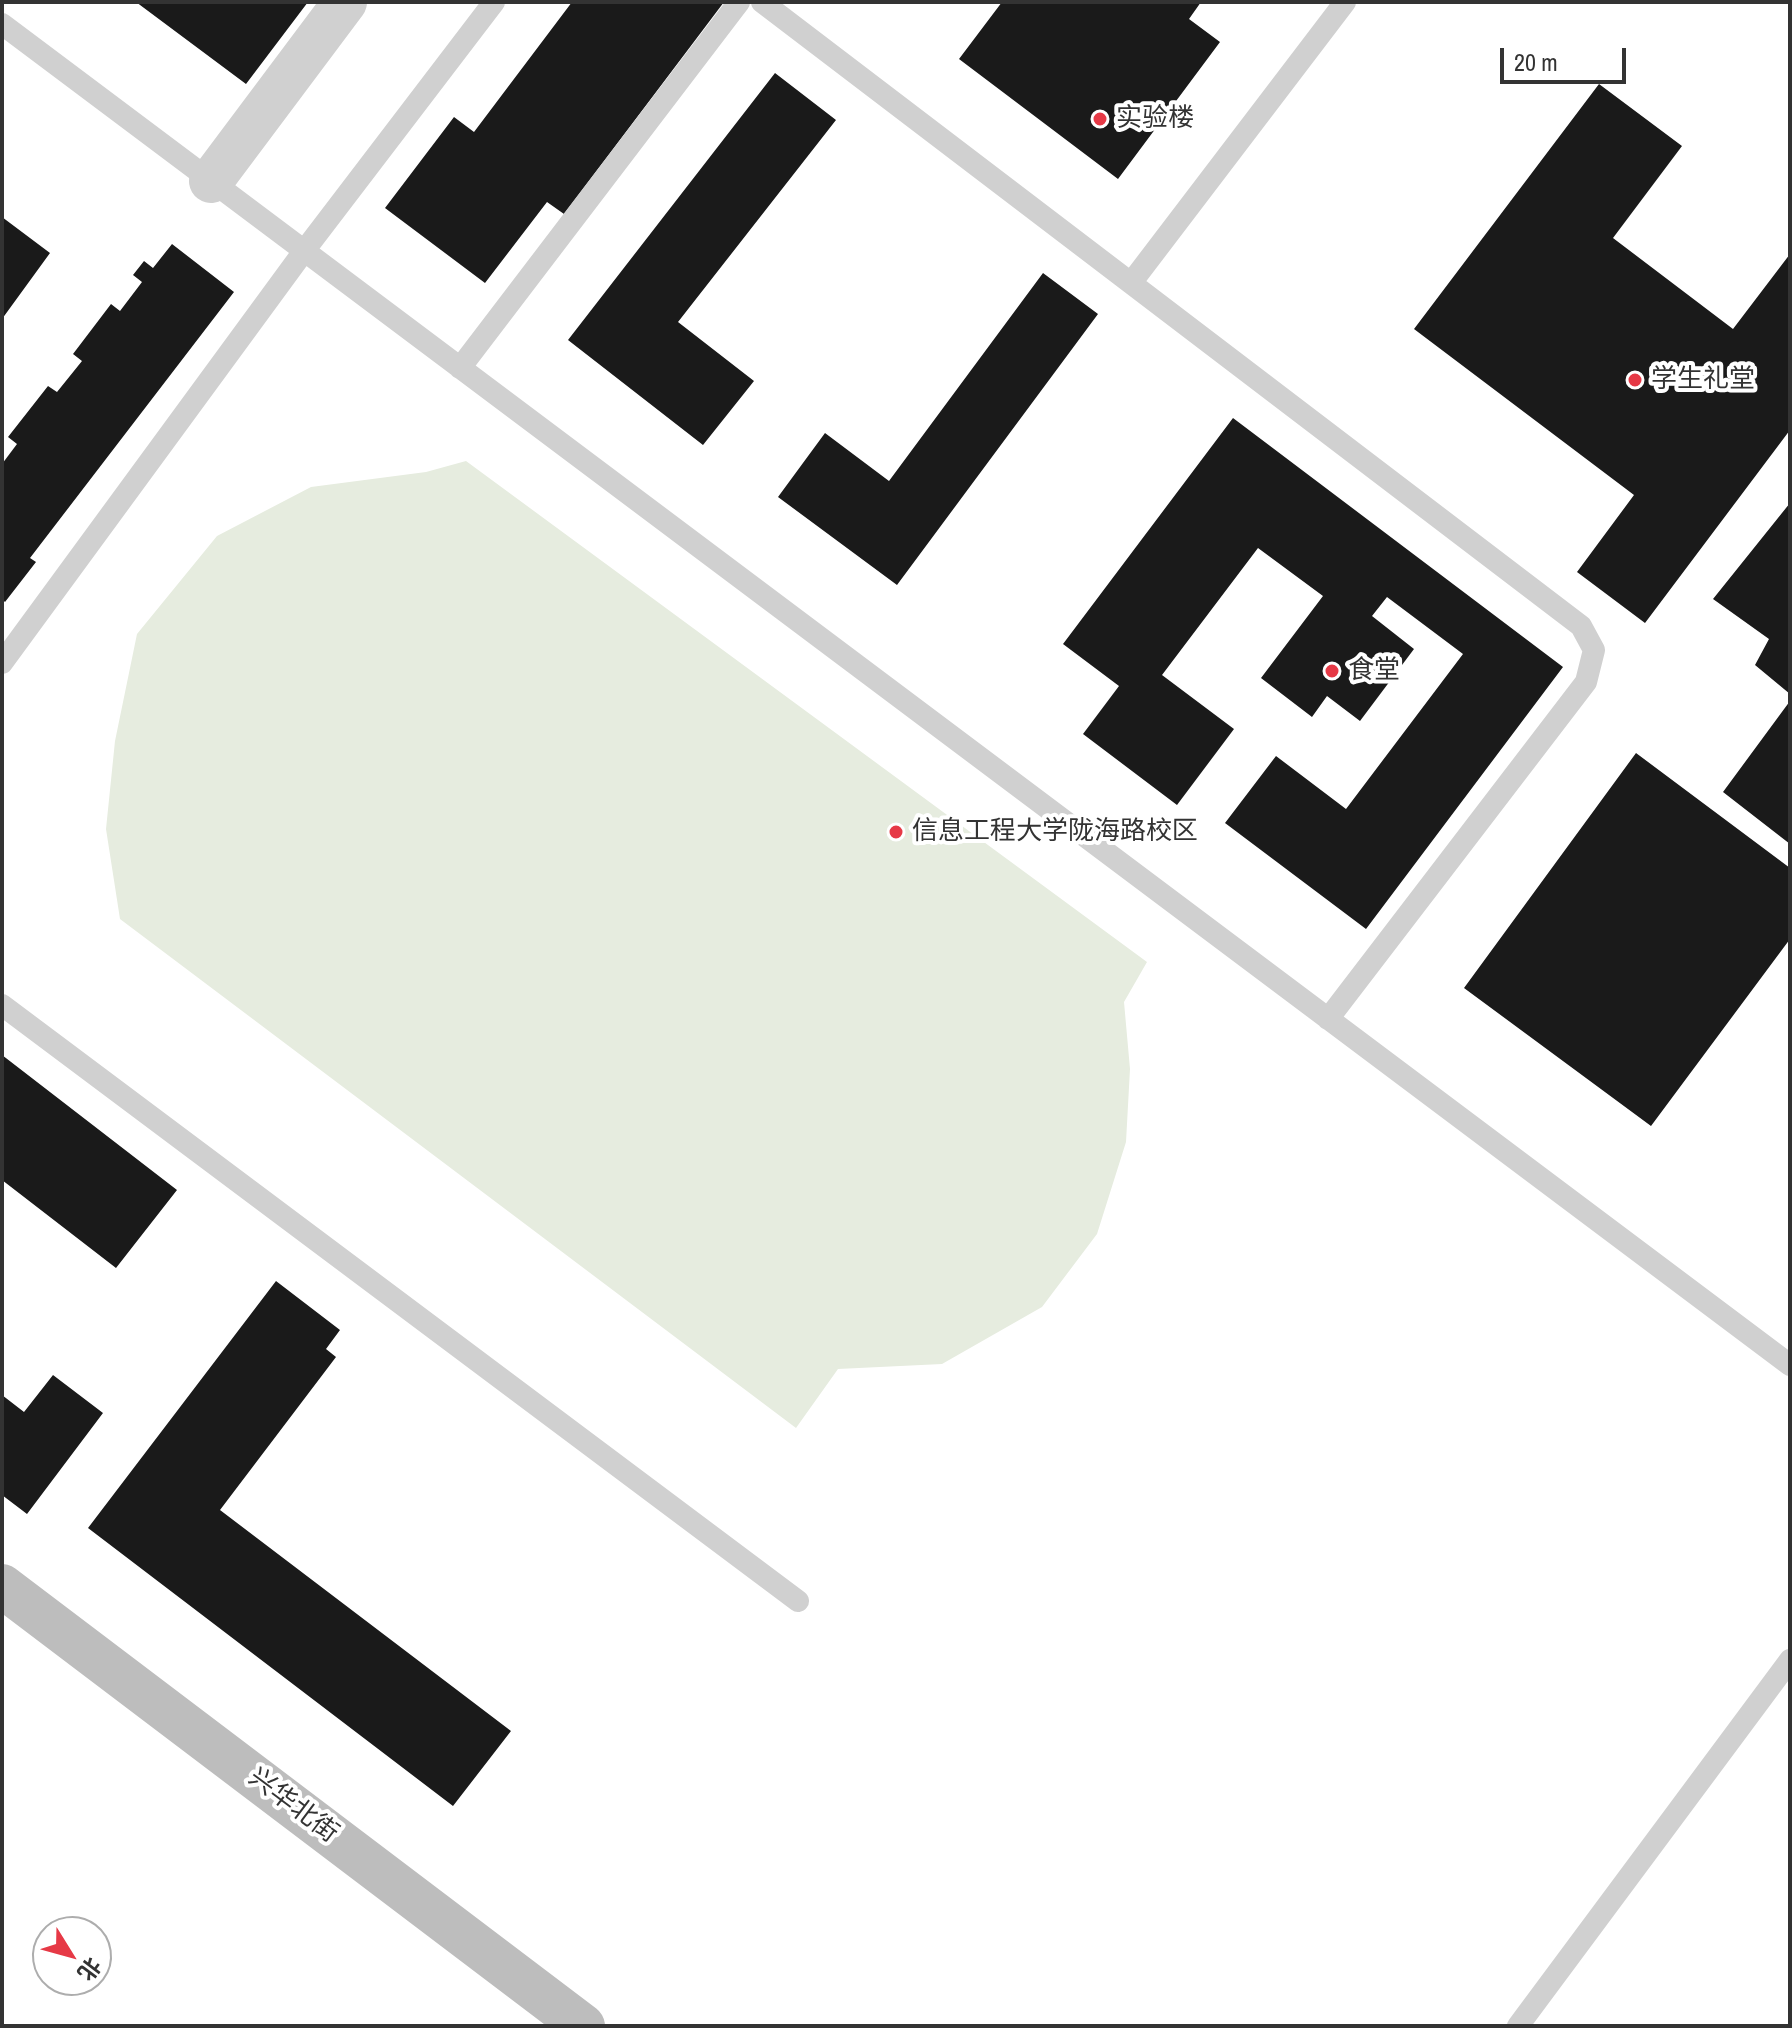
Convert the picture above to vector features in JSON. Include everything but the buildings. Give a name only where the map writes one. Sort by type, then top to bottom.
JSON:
[{"type":"street","points":[[211,181],[345,2]]},
{"type":"street","name":"兴华北街","points":[[2,1586],[583,2026]]},
{"type":"lane","points":[[2,663],[304,251],[494,2]]},
{"type":"lane","points":[[460,368],[739,2]]},
{"type":"lane","points":[[762,2],[1581,626],[1594,650],[1586,682],[1328,1019]]},
{"type":"lane","points":[[1131,283],[1345,2]]},
{"type":"lane","points":[[2,24],[1790,1365]]},
{"type":"lane","points":[[2,1005],[798,1601]]},
{"type":"lane","points":[[1518,2026],[1790,1660]]},
{"type":"shaded area","points":[[466,461],[1147,962],[1124,1002],[1130,1069],[1126,1142],[1097,1234],[1042,1307],[942,1364],[838,1369],[796,1428],[120,919],[106,829],[115,741],[137,634],[217,536],[311,487],[426,472]]},
{"type":"place","name":"实验楼","points":[[1100,119]]},
{"type":"place","name":"学生礼堂","points":[[1635,380]]},
{"type":"place","name":"食堂","points":[[1332,671]]},
{"type":"place","name":"信息工程大学陇海路校区","points":[[896,832]]}]
